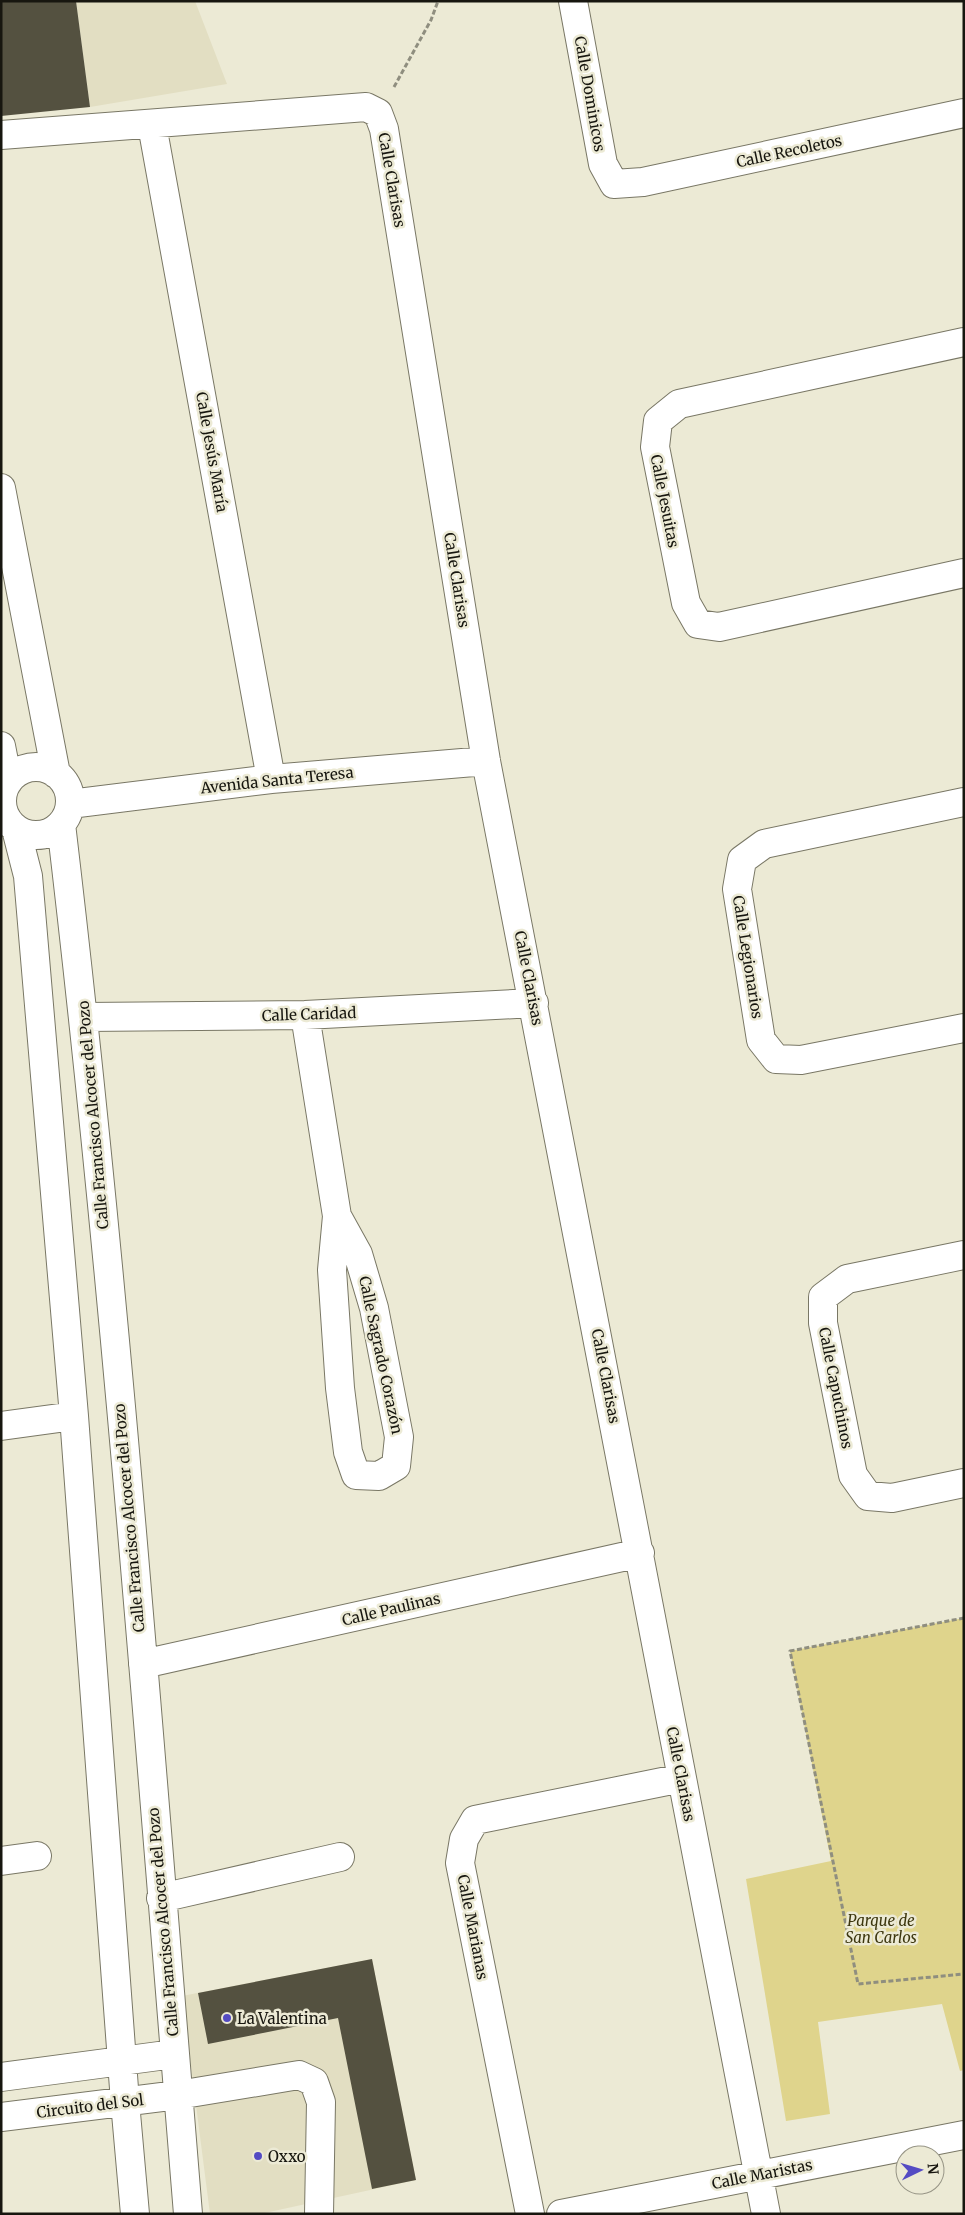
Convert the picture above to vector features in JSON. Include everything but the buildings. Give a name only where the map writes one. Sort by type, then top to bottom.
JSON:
[{"type":"street","name":"Calle Dominicos","points":[[573,1],[603,164],[614,184]]},
{"type":"street","name":"Calle Clarisas","points":[[1,135],[152,125],[366,107],[378,113],[384,129],[486,762],[766,2214]]},
{"type":"street","name":"Calle Recoletos","points":[[614,184],[643,182],[964,113]]},
{"type":"street","name":"Calle Jesús María","points":[[152,125],[271,779]]},
{"type":"street","name":"Calle Jesuitas","points":[[964,342],[679,404],[658,422],[654,447],[686,603],[698,624],[719,627],[964,573]]},
{"type":"street","points":[[1,488],[56,774]]},
{"type":"street","points":[[1,746],[8,782]]},
{"type":"street","name":"Avenida Santa Teresa","points":[[66,814],[271,779],[486,762]]},
{"type":"street","points":[[7,815],[36,835],[50,832],[66,814],[67,787],[56,774],[34,767],[20,771],[8,782],[3,792],[7,815],[28,876],[74,1416],[135,2214]]},
{"type":"street","name":"Calle Legionarios","points":[[964,802],[764,844],[742,860],[737,889],[761,1040],[776,1059],[801,1060],[964,1028]]},
{"type":"street","name":"Calle Francisco Alcocer del Pozo","points":[[66,814],[142,1664],[188,2214]]},
{"type":"street","name":"Calle Caridad","points":[[84,1016],[305,1016],[534,1003]]},
{"type":"street","name":"Calle Sagrado Corazón","points":[[305,1016],[337,1216],[332,1270],[340,1388],[348,1452],[356,1475],[379,1476],[396,1466],[399,1437],[374,1308],[358,1254],[337,1216]]},
{"type":"street","name":"Calle Capuchinos","points":[[964,1255],[847,1279],[823,1297],[823,1323],[853,1475],[868,1496],[892,1498],[964,1483]]},
{"type":"street","points":[[1,1426],[74,1416]]},
{"type":"street","name":"Calle Paulinas","points":[[142,1664],[640,1553]]},
{"type":"street","name":"Calle Marianas","points":[[530,2214],[460,1863],[464,1839],[475,1820],[682,1778]]},
{"type":"street","points":[[1,1861],[37,1856]]},
{"type":"street","points":[[161,1898],[340,1856]]},
{"type":"street","points":[[1,2077],[123,2063],[174,2054]]},
{"type":"street","name":"Circuito del Sol","points":[[1,2117],[178,2095],[299,2074],[314,2082],[321,2102],[319,2214]]},
{"type":"street","name":"Calle Maristas","points":[[561,2214],[630,2207],[759,2174],[964,2135]]},
{"type":"path","points":[[378,113],[432,20],[438,1]]},
{"type":"path","points":[[964,1618],[790,1651],[858,1984],[964,1974]]},
{"type":"shaded area","points":[[76,1],[195,1],[227,84],[90,107]]},
{"type":"shaded area","points":[[372,1959],[416,2180],[260,2214],[210,2214],[182,1996]]},
{"type":"green space","name":"Parque de San Carlos","points":[[964,1618],[964,2070],[960,2071],[942,2004],[818,2022],[830,2114],[786,2121],[746,1879],[831,1861],[790,1651]]},
{"type":"place","name":"La Valentina","points":[[227,2018]]},
{"type":"place","name":"Oxxo","points":[[258,2156]]}]
